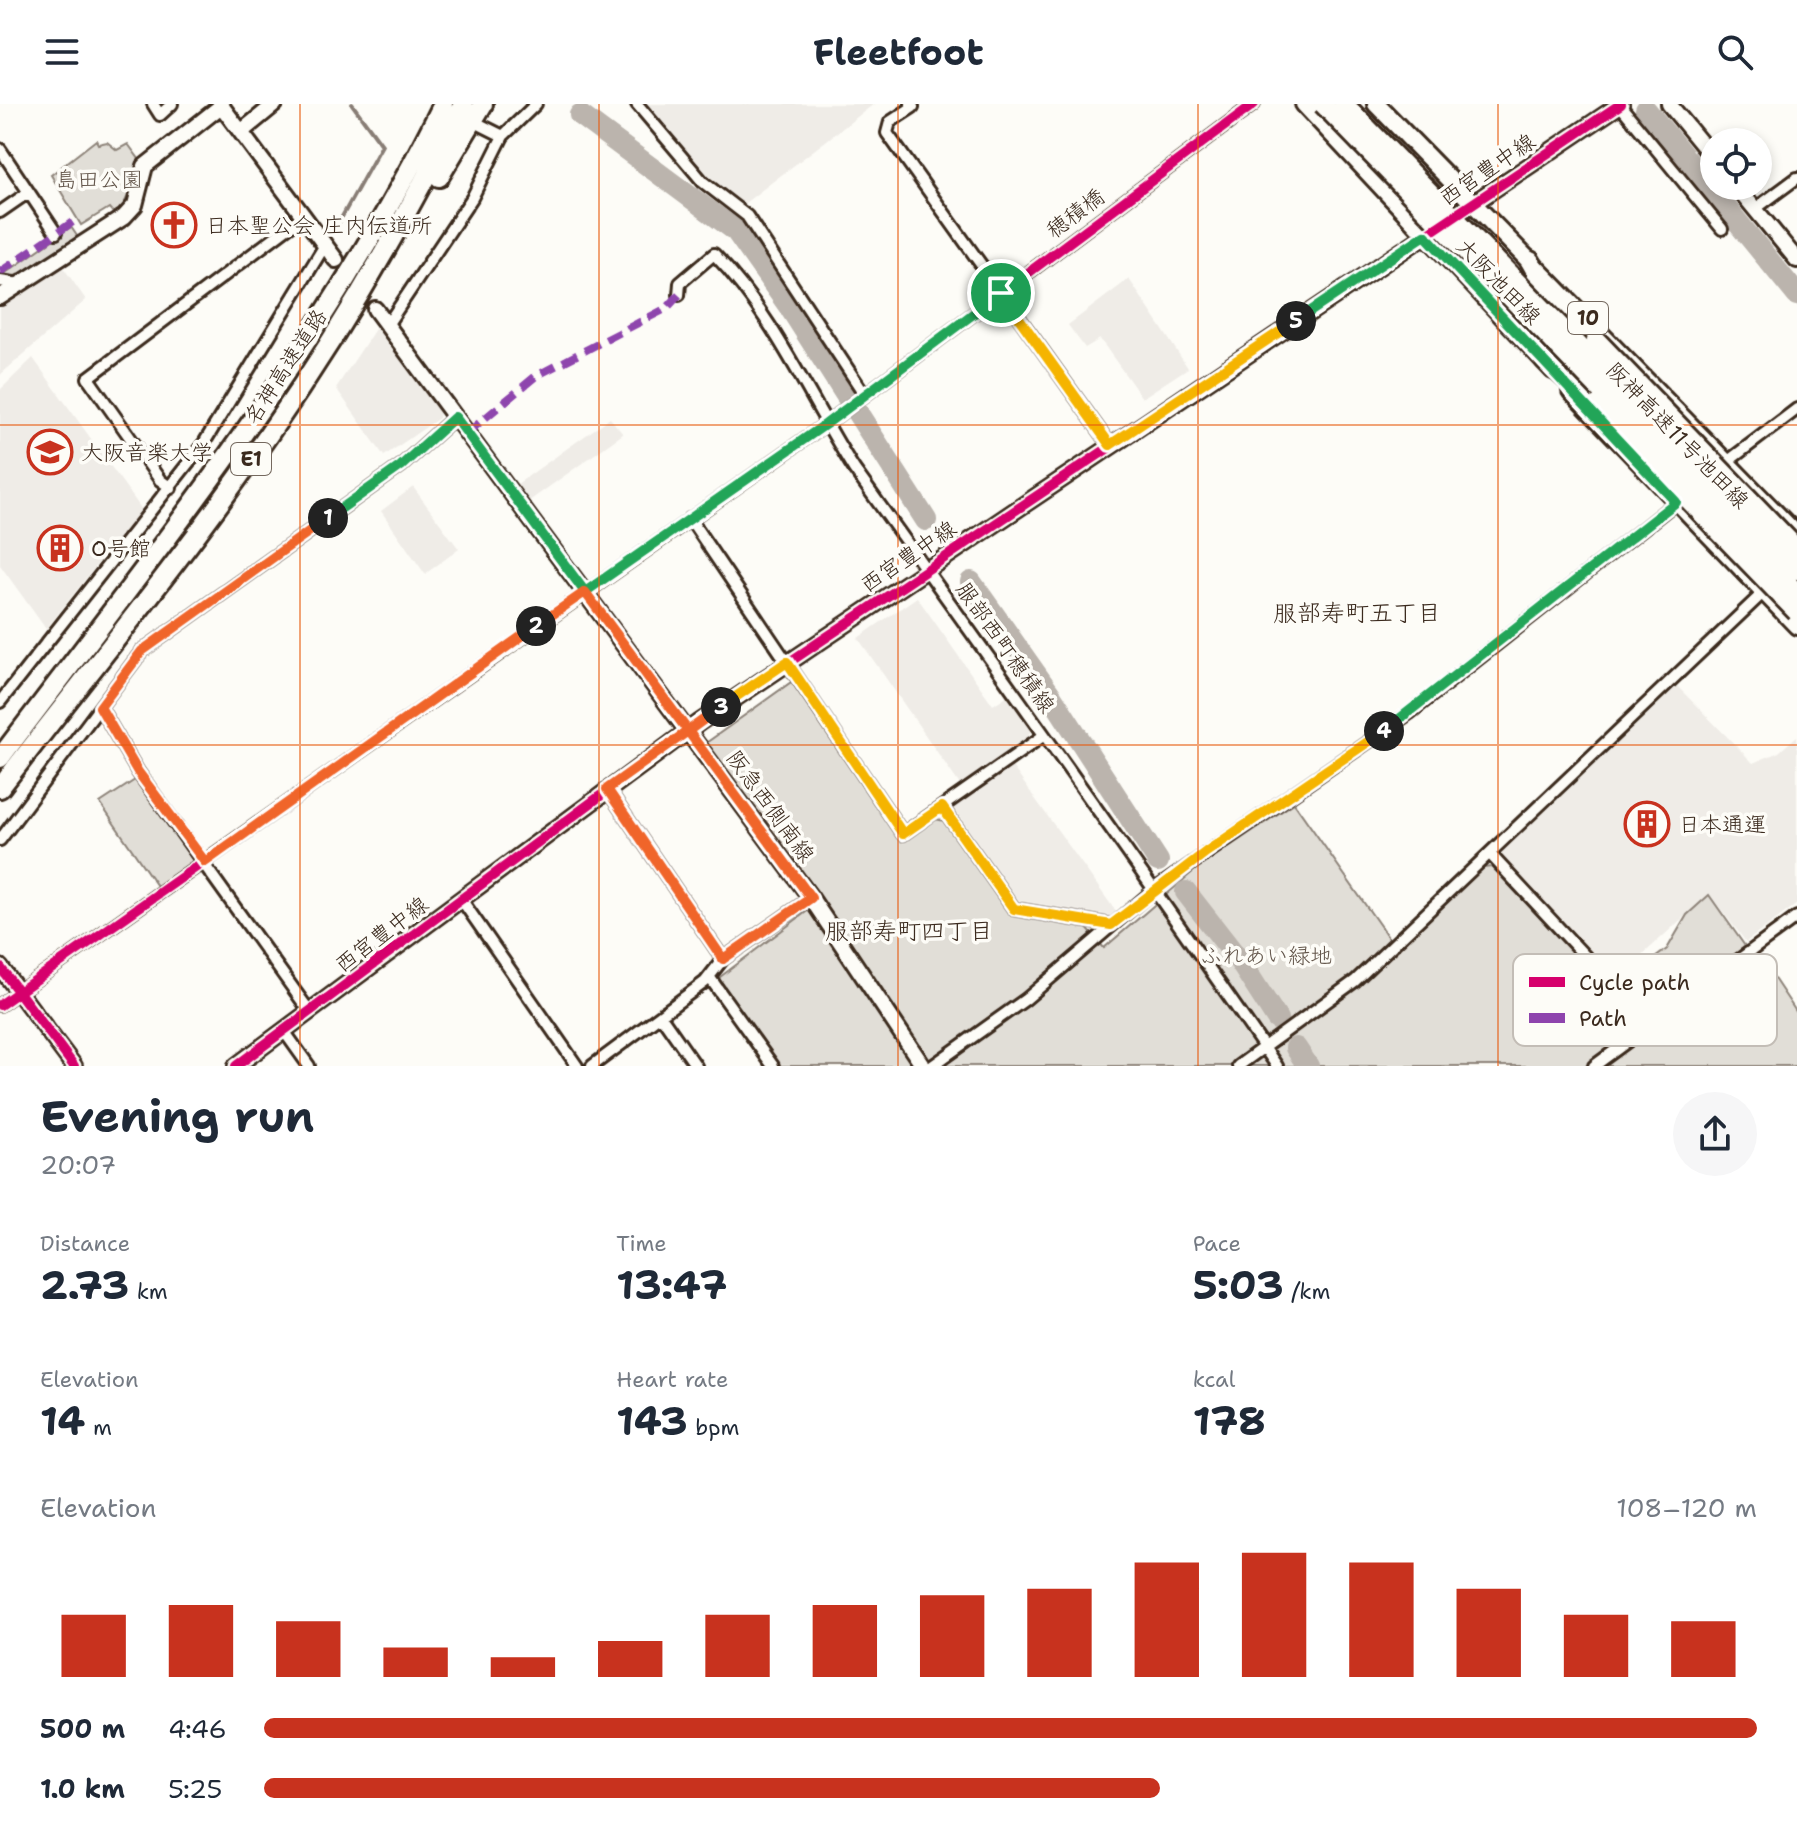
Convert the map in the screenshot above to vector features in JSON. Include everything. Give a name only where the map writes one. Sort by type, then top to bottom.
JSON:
[{"type":"highway","points":[[316,329],[381,211],[434,104]]},
{"type":"highway","name":"名神高速道路","points":[[0,758],[215,476],[316,329],[372,238],[443,104]]},
{"type":"highway","name":"名神高速道路","points":[[0,788],[266,438],[389,246],[463,104]]},
{"type":"highway","points":[[266,438],[336,343],[483,104]]},
{"type":"highway","name":"阪神高速11号池田線","points":[[1323,104],[1797,593]]},
{"type":"highway","name":"阪神高速11号池田線","points":[[1344,104],[1797,570]]},
{"type":"highway","points":[[1530,261],[1548,293],[1797,549]]},
{"type":"highway","points":[[1545,360],[1597,405],[1797,612]]},
{"type":"main road","name":"大阪池田線","points":[[1304,104],[1545,360],[1590,413],[1797,626]]},
{"type":"main road","name":"大阪池田線","points":[[1376,104],[1797,535]]},
{"type":"street","points":[[153,104],[160,115],[172,104]]},
{"type":"street","points":[[241,132],[275,104]]},
{"type":"street","points":[[387,325],[472,198],[503,136],[536,104]]},
{"type":"street","points":[[637,104],[703,182],[747,216],[863,396]]},
{"type":"street","name":"穂積橋","points":[[0,1005],[826,424],[1254,104]]},
{"type":"street","points":[[1620,104],[1722,229]]},
{"type":"street","name":"西宮豊中線","points":[[236,1066],[607,789],[787,662],[1620,104]]},
{"type":"street","points":[[1669,104],[1700,142]]},
{"type":"street","points":[[0,297],[124,217],[135,205],[145,166],[221,105],[336,260]]},
{"type":"street","points":[[914,105],[890,122],[887,133],[1110,445]]},
{"type":"street","points":[[481,125],[503,136]]},
{"type":"street","points":[[0,149],[56,233]]},
{"type":"street","points":[[1755,209],[1797,178]]},
{"type":"street","points":[[0,212],[29,192]]},
{"type":"street","points":[[1748,200],[1797,260]]},
{"type":"street","points":[[171,488],[160,480],[88,378],[303,216]]},
{"type":"street","points":[[0,702],[204,443],[325,245]]},
{"type":"street","name":"服部西町穂積線","points":[[679,295],[680,283],[714,254],[744,284],[794,360],[826,424],[1277,1066]]},
{"type":"street","points":[[0,281],[20,284]]},
{"type":"street","name":"阪急西側南線","points":[[375,309],[811,898],[923,1066]]},
{"type":"street","points":[[932,1066],[1026,999],[1165,881],[1410,713],[1797,409]]},
{"type":"street","points":[[0,840],[142,651],[401,466],[455,417]]},
{"type":"street","points":[[690,519],[903,834],[1043,736]]},
{"type":"street","points":[[1238,1066],[1355,981],[1764,592]]},
{"type":"street","points":[[100,707],[138,772],[310,1012]]},
{"type":"street","points":[[607,789],[723,959]]},
{"type":"street","points":[[942,807],[1014,909],[1111,925]]},
{"type":"street","points":[[1490,854],[1583,954]]},
{"type":"street","points":[[592,1066],[710,978],[723,959],[811,898]]},
{"type":"street","points":[[461,899],[577,1066]]},
{"type":"street","points":[[1746,954],[1797,917]]},
{"type":"street","points":[[0,967],[74,1066]]},
{"type":"street","points":[[710,978],[773,1066]]},
{"type":"street","points":[[661,1016],[696,1066]]},
{"type":"street","points":[[284,1031],[309,1066]]},
{"type":"street","points":[[1594,1066],[1621,1046]]},
{"type":"shaded area","points":[[640,104],[874,104],[741,206],[691,163]]},
{"type":"shaded area","points":[[63,267],[86,300],[0,375],[0,308]]},
{"type":"shaded area","points":[[1129,279],[1188,368],[1142,398],[1100,339],[1085,348],[1068,325]]},
{"type":"shaded area","points":[[377,326],[440,411],[439,418],[384,456],[336,388]]},
{"type":"shaded area","name":"大阪音楽大学","points":[[33,358],[145,514],[111,556],[102,558],[46,629],[0,565],[0,390]]},
{"type":"shaded area","points":[[610,418],[623,434],[525,504],[513,487]]},
{"type":"shaded area","points":[[413,487],[459,549],[425,574],[381,511]]},
{"type":"shaded area","points":[[917,597],[993,705],[1008,695],[1031,729],[1028,737],[960,785],[858,638]]},
{"type":"shaded area","name":"日本通運","points":[[1677,686],[1753,763],[1779,752],[1797,736],[1797,904],[1746,942],[1709,894],[1643,954],[1592,954],[1502,861],[1502,852]]},
{"type":"shaded area","points":[[1011,765],[1117,913],[1112,918],[1015,903],[951,813],[951,807]]},
{"type":"green space","name":"島田公園","points":[[96,140],[98,144],[107,142],[117,150],[128,144],[139,159],[128,196],[115,215],[109,208],[81,225],[51,175]]},
{"type":"green space","points":[[71,227],[79,239],[24,275],[0,277]]},
{"type":"green space","name":"ふれあい緑地","points":[[794,680],[902,841],[935,819],[945,821],[1010,914],[1086,927],[1104,948],[1196,869],[1294,803],[1397,950],[1483,868],[1492,867],[1575,954],[1513,954],[1513,1046],[1777,1046],[1777,983],[1797,1013],[1797,1066],[779,1066],[719,981],[720,977],[822,900],[706,743]]},
{"type":"green space","points":[[139,780],[196,859],[157,886],[100,803]]},
{"type":"green space","name":"ふれあい緑地","points":[[1709,895],[1751,954],[1660,954],[1667,949],[1687,915]]},
{"type":"waterway","points":[[338,224],[382,145],[352,104]]},
{"type":"waterway","points":[[1646,110],[1797,295]]},
{"type":"waterway","points":[[580,115],[736,231],[791,309],[926,520]]},
{"type":"waterway","points":[[971,582],[1050,694],[1158,861]]},
{"type":"waterway","points":[[1186,892],[1239,960],[1277,1019]]},
{"type":"waterway","points":[[1296,1048],[1308,1066]]},
{"type":"marked path","points":[[0,272],[77,219]]},
{"type":"marked path","points":[[467,433],[536,376],[667,308],[679,295]]},
{"type":"cycle path","points":[[0,1005],[826,424],[1254,104]]},
{"type":"cycle path","points":[[236,1066],[700,722],[1621,104]]},
{"type":"cycle path","points":[[0,967],[74,1066]]},
{"type":"place","name":"日本聖公会 庄内伝道所","points":[[174,225]]},
{"type":"place","name":"大阪音楽大学","points":[[50,452]]},
{"type":"place","name":"O号館","points":[[60,548]]},
{"type":"place","name":"日本通運","points":[[1647,824]]},
{"type":"district","name":"服部寿町五丁目","points":[[1357,613]]},
{"type":"district","name":"服部寿町四丁目","points":[[909,931]]},
{"type":"route","points":[[1001,293],[826,424],[585,592],[455,417],[401,466],[142,651],[100,707],[138,772],[205,862],[585,592],[688,731],[607,789],[723,959],[811,898],[688,731],[787,662],[903,834],[942,807],[1014,909],[1111,925],[1206,852],[1410,713],[1676,502],[1425,235],[1110,445],[1001,293]]}]
